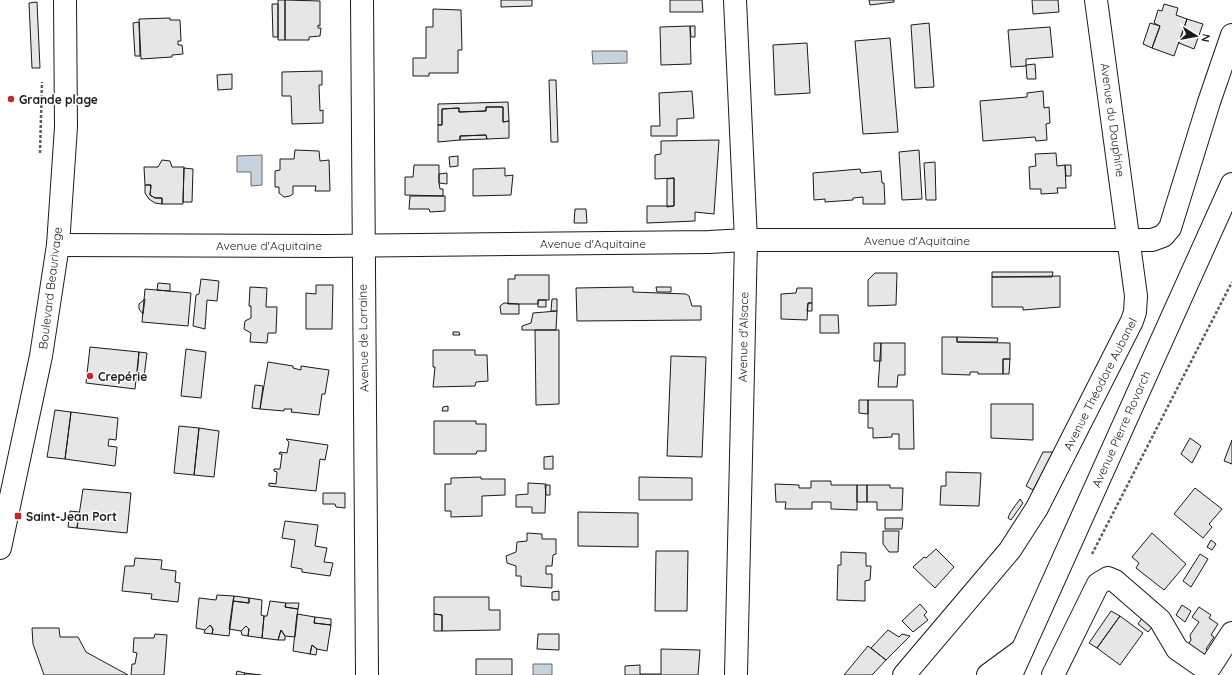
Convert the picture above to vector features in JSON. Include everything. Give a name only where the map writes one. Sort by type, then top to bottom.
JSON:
[{"type":"street","name":"Boulevard Beaurivage","points":[[0,548],[42,356],[58,245],[66,127],[65,0]]},
{"type":"street","name":"Avenue de Lorraine","points":[[362,0],[362,245],[367,675]]},
{"type":"street","name":"Avenue d'Alsace","points":[[735,0],[746,240],[736,675]]},
{"type":"street","name":"Avenue du Dauphine","points":[[1096,0],[1128,240]]},
{"type":"street","points":[[1128,240],[1152,240],[1163,236],[1170,228],[1209,102],[1232,35]]},
{"type":"street","name":"Avenue Pierre Rovarch","points":[[1011,675],[1232,184]]},
{"type":"street","name":"Avenue d'Aquitaine","points":[[58,245],[362,245],[709,242],[746,240],[1128,240]]},
{"type":"street","name":"Avenue Théodore Aubanel","points":[[904,675],[1010,550],[1037,508],[1136,312],[1136,296],[1128,240]]},
{"type":"street","points":[[1053,675],[1098,584],[1108,578],[1115,581],[1160,620],[1177,649],[1203,667],[1210,667],[1228,647]]},
{"type":"street","points":[[988,675],[1022,650]]},
{"type":"path","points":[[40,156],[42,78]]},
{"type":"path","points":[[1088,561],[1232,282]]},
{"type":"shaded area","points":[[592,51],[627,51],[627,63],[593,64]]},
{"type":"shaded area","points":[[262,155],[262,185],[251,186],[251,172],[237,172],[237,156]]},
{"type":"shaded area","points":[[533,664],[552,664],[552,675],[533,675]]},
{"type":"building","points":[[278,0],[285,0],[285,40],[278,40]]},
{"type":"building","points":[[285,0],[320,1],[320,26],[318,25],[318,28],[321,28],[320,36],[309,37],[309,40],[285,40]]},
{"type":"building","points":[[501,0],[532,0],[532,6],[501,7]]},
{"type":"building","points":[[670,0],[702,0],[703,12],[670,12]]},
{"type":"building","points":[[869,0],[894,0],[894,2],[870,5]]},
{"type":"building","points":[[1032,0],[1058,0],[1059,12],[1033,14]]},
{"type":"building","points":[[37,2],[40,68],[32,68],[29,3]]},
{"type":"building","points":[[272,4],[278,4],[278,37],[273,37]]},
{"type":"building","points":[[1164,4],[1178,8],[1176,15],[1187,19],[1174,56],[1152,48],[1160,26],[1154,23],[1158,10],[1162,11]]},
{"type":"building","points":[[433,9],[461,10],[462,50],[458,50],[458,73],[429,73],[429,76],[413,76],[413,58],[426,58],[426,27],[433,27]]},
{"type":"building","points":[[170,18],[170,20],[180,20],[181,41],[178,41],[178,45],[182,45],[183,54],[172,55],[172,57],[141,59],[139,19]]},
{"type":"building","points":[[1187,19],[1203,24],[1194,49],[1179,43]]},
{"type":"building","points":[[139,22],[140,56],[135,56],[133,23]]},
{"type":"building","points":[[929,23],[934,87],[915,88],[911,25]]},
{"type":"building","points":[[1150,23],[1160,26],[1152,48],[1143,44]]},
{"type":"building","points":[[690,26],[695,26],[695,37],[691,37]]},
{"type":"building","points":[[690,26],[691,64],[661,65],[660,27]]},
{"type":"building","points":[[1050,27],[1053,57],[1026,59],[1026,66],[1011,67],[1008,30]]},
{"type":"building","points":[[890,38],[898,132],[863,134],[855,41]]},
{"type":"building","points":[[807,43],[810,93],[775,95],[773,45]]},
{"type":"building","points":[[1035,64],[1036,79],[1027,79],[1026,65]]},
{"type":"building","points":[[322,71],[322,85],[319,85],[320,111],[323,110],[323,123],[292,124],[291,96],[282,96],[282,72]]},
{"type":"building","points":[[232,74],[232,89],[218,90],[217,75]]},
{"type":"building","points":[[549,80],[556,80],[558,142],[551,142]]},
{"type":"building","points":[[692,91],[694,118],[677,119],[677,136],[651,136],[651,126],[660,126],[659,93]]},
{"type":"building","points":[[1043,91],[1044,108],[1049,107],[1050,123],[1046,124],[1047,140],[1036,141],[1035,137],[983,141],[980,101],[1027,97],[1027,93]]},
{"type":"building","points":[[508,102],[509,121],[503,122],[503,107],[486,107],[486,111],[459,112],[459,108],[442,109],[442,125],[438,125],[438,104]]},
{"type":"building","points":[[486,107],[503,107],[503,122],[509,121],[509,138],[487,139],[486,135],[460,136],[460,140],[438,142],[438,125],[442,125],[442,109],[459,108],[459,112],[486,111]]},
{"type":"building","points":[[486,135],[487,139],[460,140],[460,136]]},
{"type":"building","points":[[719,140],[714,214],[695,212],[695,221],[647,223],[647,206],[674,206],[674,178],[655,179],[655,155],[661,154],[661,141]]},
{"type":"building","points":[[295,150],[319,151],[320,161],[329,160],[330,191],[315,191],[316,186],[293,186],[293,194],[290,196],[284,197],[279,193],[279,187],[275,187],[275,171],[280,170],[280,159],[294,159]]},
{"type":"building","points":[[919,150],[922,199],[902,200],[899,152]]},
{"type":"building","points":[[1056,153],[1057,166],[1065,165],[1066,188],[1057,188],[1058,193],[1041,194],[1041,189],[1030,189],[1029,167],[1036,166],[1035,154]]},
{"type":"building","points":[[458,156],[458,166],[450,167],[449,157]]},
{"type":"building","points":[[162,160],[170,161],[172,167],[184,167],[183,204],[162,204],[162,198],[155,198],[150,195],[151,185],[145,185],[144,167],[158,167]]},
{"type":"building","points":[[935,162],[936,200],[926,200],[924,163]]},
{"type":"building","points":[[414,165],[439,165],[439,183],[440,189],[443,189],[443,196],[405,195],[405,177],[413,177]]},
{"type":"building","points":[[1065,165],[1071,165],[1071,176],[1066,176]]},
{"type":"building","points":[[184,168],[193,169],[192,202],[183,202]]},
{"type":"building","points":[[505,168],[505,176],[513,175],[511,195],[473,196],[473,169]]},
{"type":"building","points":[[860,169],[861,173],[881,171],[882,183],[884,183],[885,204],[863,204],[863,197],[853,198],[853,200],[825,202],[825,199],[814,200],[813,173]]},
{"type":"building","points":[[447,173],[447,184],[439,183],[439,174]]},
{"type":"building","points":[[674,178],[674,206],[667,207],[667,179]]},
{"type":"building","points":[[145,185],[151,185],[150,195],[155,198],[162,198],[162,204],[155,203],[149,199],[145,193]]},
{"type":"building","points":[[410,196],[445,196],[445,211],[430,212],[429,209],[409,209]]},
{"type":"building","points":[[575,209],[586,209],[587,223],[574,223]]},
{"type":"building","points":[[992,272],[1053,272],[1052,277],[992,277]]},
{"type":"building","points":[[875,273],[897,273],[896,305],[868,306],[868,280]]},
{"type":"building","points":[[515,275],[549,275],[549,300],[538,300],[538,304],[508,304],[508,279],[515,279]]},
{"type":"building","points":[[1060,276],[1060,307],[1023,310],[1023,307],[992,307],[992,277]]},
{"type":"building","points":[[201,279],[219,281],[217,301],[207,300],[205,329],[193,326],[196,295],[199,294]]},
{"type":"building","points":[[158,283],[170,284],[170,291],[157,290]]},
{"type":"building","points":[[316,285],[333,285],[332,329],[306,329],[306,293],[316,294]]},
{"type":"building","points":[[250,287],[267,288],[266,307],[277,307],[276,333],[268,333],[267,343],[250,342],[251,333],[244,329],[245,321],[251,318],[251,306],[249,306]]},
{"type":"building","points":[[633,287],[633,292],[686,294],[689,296],[692,306],[701,306],[701,320],[577,321],[576,288]]},
{"type":"building","points":[[656,287],[671,287],[671,292],[657,292]]},
{"type":"building","points":[[797,288],[812,288],[812,303],[808,303],[807,320],[781,319],[781,294],[796,293]]},
{"type":"building","points":[[145,289],[191,293],[188,326],[142,322]]},
{"type":"building","points":[[145,299],[143,314],[139,309],[139,304]]},
{"type":"building","points":[[552,299],[557,299],[557,311],[551,311]]},
{"type":"building","points":[[538,300],[546,300],[546,307],[538,307]]},
{"type":"building","points":[[504,303],[519,304],[519,314],[501,314],[500,306]]},
{"type":"building","points":[[808,303],[812,303],[812,311],[807,311]]},
{"type":"building","points":[[557,311],[556,330],[522,330],[522,326],[531,323],[533,313]]},
{"type":"building","points":[[820,315],[838,315],[839,333],[820,333]]},
{"type":"building","points":[[535,330],[559,330],[559,404],[536,405]]},
{"type":"building","points":[[453,332],[459,332],[460,335],[453,335]]},
{"type":"building","points":[[942,337],[957,337],[957,342],[1010,343],[1010,359],[1003,359],[1003,374],[978,374],[978,372],[970,372],[970,375],[942,374]]},
{"type":"building","points":[[957,337],[998,338],[997,342],[957,342]]},
{"type":"building","points":[[874,343],[881,343],[881,361],[874,361]]},
{"type":"building","points":[[881,343],[905,343],[905,375],[898,375],[897,387],[878,387]]},
{"type":"building","points":[[90,347],[139,352],[135,389],[86,383]]},
{"type":"building","points":[[186,349],[206,352],[201,398],[181,396]]},
{"type":"building","points":[[433,350],[475,350],[475,355],[487,355],[488,381],[476,382],[475,386],[433,387],[435,367],[433,367]]},
{"type":"building","points":[[139,352],[147,353],[144,377],[137,376]]},
{"type":"building","points":[[671,356],[706,357],[702,457],[667,456]]},
{"type":"building","points":[[1003,359],[1010,359],[1009,374],[1003,374]]},
{"type":"building","points":[[268,362],[293,366],[293,368],[301,370],[301,366],[329,370],[325,394],[322,394],[319,415],[291,412],[292,409],[284,409],[284,411],[260,409]]},
{"type":"building","points":[[255,385],[263,386],[260,409],[252,408]]},
{"type":"building","points":[[859,400],[868,400],[868,414],[859,413]]},
{"type":"building","points":[[868,400],[913,400],[914,449],[899,449],[899,434],[892,434],[892,437],[873,438],[873,428],[868,428]]},
{"type":"building","points":[[991,404],[1033,404],[1033,440],[991,438]]},
{"type":"building","points":[[448,406],[448,411],[442,411],[443,407]]},
{"type":"building","points":[[55,410],[71,412],[65,459],[47,457]]},
{"type":"building","points":[[71,412],[118,418],[116,440],[109,439],[108,446],[117,447],[115,466],[65,459]]},
{"type":"building","points":[[434,421],[476,421],[476,424],[486,424],[486,451],[477,451],[476,454],[434,454]]},
{"type":"building","points":[[179,426],[199,428],[194,475],[174,473]]},
{"type":"building","points":[[199,428],[219,431],[214,477],[194,475]]},
{"type":"building","points":[[1190,438],[1201,446],[1192,463],[1181,454]]},
{"type":"building","points":[[286,439],[328,445],[325,460],[320,459],[316,491],[269,486],[269,483],[276,484],[277,472],[274,471],[274,469],[280,469],[282,454],[279,454],[280,452],[287,453],[289,442]]},
{"type":"building","points":[[1232,440],[1232,464],[1224,461]]},
{"type":"building","points":[[1043,452],[1053,452],[1033,490],[1026,486]]},
{"type":"building","points":[[553,456],[553,469],[544,469],[544,457]]},
{"type":"building","points":[[946,472],[981,473],[979,506],[940,505],[941,486],[946,486]]},
{"type":"building","points":[[481,477],[481,479],[505,479],[505,495],[482,496],[482,516],[451,517],[451,511],[445,511],[445,484],[451,484],[451,478]]},
{"type":"building","points":[[639,477],[692,478],[692,500],[639,500]]},
{"type":"building","points":[[811,481],[831,481],[831,485],[857,485],[857,510],[831,509],[831,502],[812,502],[812,509],[785,509],[786,502],[776,502],[775,484],[799,485],[799,488],[811,488]]},
{"type":"building","points":[[528,483],[546,484],[545,513],[532,513],[532,507],[516,507],[516,495],[528,494]]},
{"type":"building","points":[[545,485],[550,485],[550,495],[546,495]]},
{"type":"building","points":[[857,485],[867,485],[867,502],[857,502]]},
{"type":"building","points":[[867,485],[890,485],[890,488],[903,488],[902,510],[877,510],[877,502],[867,502]]},
{"type":"building","points":[[1195,488],[1222,509],[1209,524],[1212,527],[1203,538],[1174,514]]},
{"type":"building","points":[[83,489],[131,493],[127,533],[77,528]]},
{"type":"building","points":[[323,493],[345,493],[345,508],[336,507],[335,504],[323,504]]},
{"type":"building","points":[[1020,499],[1023,503],[1011,520],[1008,518],[1010,513]]},
{"type":"building","points":[[70,511],[79,512],[77,528],[68,527]]},
{"type":"building","points":[[578,512],[638,513],[638,547],[578,546]]},
{"type":"building","points":[[885,518],[903,518],[902,529],[885,529]]},
{"type":"building","points":[[285,521],[318,525],[315,546],[327,548],[324,562],[333,563],[330,576],[302,572],[302,569],[291,567],[295,540],[282,538]]},
{"type":"building","points":[[883,531],[899,531],[898,552],[889,552],[883,544]]},
{"type":"building","points":[[527,533],[542,534],[542,539],[556,539],[556,554],[553,555],[552,566],[546,566],[546,574],[552,574],[552,588],[521,586],[521,576],[516,576],[516,566],[507,563],[506,556],[516,552],[517,542],[527,541]]},
{"type":"building","points":[[1152,533],[1186,564],[1164,590],[1136,568],[1139,563],[1132,557]]},
{"type":"building","points":[[1211,540],[1216,544],[1212,550],[1207,547]]},
{"type":"building","points":[[936,549],[954,567],[935,588],[913,567]]},
{"type":"building","points":[[656,551],[688,551],[687,611],[655,611]]},
{"type":"building","points":[[841,552],[866,553],[866,566],[871,566],[870,580],[865,581],[865,601],[837,600],[838,565],[841,565]]},
{"type":"building","points":[[1200,554],[1208,559],[1191,587],[1183,581]]},
{"type":"building","points":[[135,558],[162,560],[161,569],[176,571],[175,582],[180,583],[178,602],[151,599],[152,594],[122,591],[125,566],[134,566]]},
{"type":"building","points":[[559,591],[559,600],[552,600],[552,592]]},
{"type":"building","points":[[217,595],[234,596],[229,636],[212,634],[213,629],[210,625],[205,630],[196,628],[199,598],[216,600]]},
{"type":"building","points":[[234,596],[249,598],[249,603],[233,601]]},
{"type":"building","points":[[434,597],[489,597],[489,610],[500,610],[500,630],[442,631],[442,615],[434,614]]},
{"type":"building","points":[[249,598],[262,600],[261,615],[264,616],[262,638],[248,636],[249,629],[246,626],[241,631],[229,629],[233,601],[249,603]]},
{"type":"building","points":[[270,601],[286,603],[285,607],[298,609],[295,637],[285,636],[281,630],[278,640],[262,638],[264,616],[267,616]]},
{"type":"building","points":[[286,603],[299,603],[298,609],[285,607]]},
{"type":"building","points":[[920,604],[927,612],[924,615],[928,620],[913,632],[902,621]]},
{"type":"building","points":[[1182,605],[1191,611],[1185,622],[1176,615]]},
{"type":"building","points":[[1199,607],[1211,615],[1209,618],[1218,624],[1211,635],[1214,637],[1206,649],[1210,652],[1203,662],[1185,649],[1191,640],[1190,635],[1199,622],[1192,617]]},
{"type":"building","points":[[1111,611],[1120,616],[1097,648],[1089,643]]},
{"type":"building","points":[[297,614],[315,617],[314,623],[331,625],[327,651],[317,649],[312,645],[310,654],[293,651]]},
{"type":"building","points":[[434,614],[442,615],[442,631],[434,631]]},
{"type":"building","points":[[1120,616],[1143,633],[1120,665],[1097,648]]},
{"type":"building","points":[[315,617],[331,619],[331,625],[314,623]]},
{"type":"building","points":[[1143,617],[1154,625],[1148,632],[1138,624]]},
{"type":"building","points":[[210,625],[213,629],[212,634],[204,633],[205,630]]},
{"type":"building","points":[[246,626],[249,629],[248,636],[242,635],[241,631]]},
{"type":"building","points":[[32,628],[59,628],[60,637],[78,637],[86,652],[128,675],[44,675],[33,644]]},
{"type":"building","points":[[281,630],[285,636],[285,640],[278,640]]},
{"type":"building","points":[[888,630],[899,637],[902,634],[910,636],[886,660],[871,648]]},
{"type":"building","points":[[155,634],[167,635],[164,675],[131,675],[132,664],[135,664],[137,653],[133,652],[134,638],[154,638]]},
{"type":"building","points":[[538,634],[559,634],[559,650],[537,649]]},
{"type":"building","points":[[312,645],[317,649],[316,655],[310,654]]},
{"type":"building","points":[[868,646],[886,660],[872,675],[844,675]]},
{"type":"building","points":[[661,649],[700,650],[698,675],[625,675],[625,666],[640,665],[640,674],[661,674]]},
{"type":"building","points":[[476,659],[512,659],[512,675],[476,675]]},
{"type":"building","points":[[237,671],[245,673],[244,675],[236,675]]},
{"type":"building","points":[[245,673],[261,675],[244,675]]},
{"type":"place","name":"Grande plage","points":[[11,99]]},
{"type":"place","name":"Crepérie","points":[[90,376]]},
{"type":"place","name":"Saint-Jean Port","points":[[18,516]]}]
